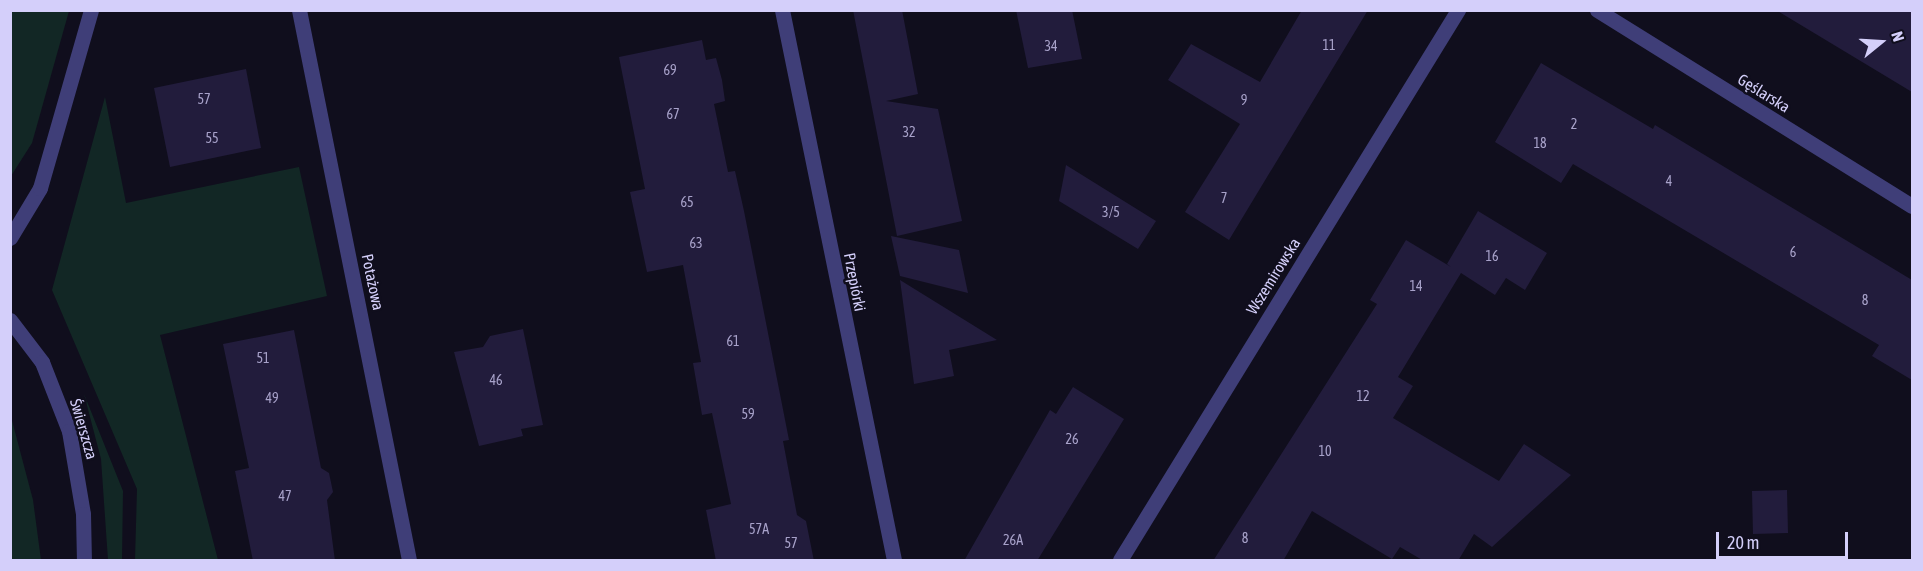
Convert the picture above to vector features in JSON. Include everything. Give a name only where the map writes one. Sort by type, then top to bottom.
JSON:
[{"type":"street","points":[[10,238],[40,188],[91,10]]},
{"type":"street","name":"Potażowa","points":[[299,10],[408,561]]},
{"type":"street","name":"Przepiórki","points":[[782,10],[894,561]]},
{"type":"street","name":"Wszemirowska","points":[[1120,561],[1458,10]]},
{"type":"street","name":"Gęślarska","points":[[1597,10],[1912,206]]},
{"type":"street","name":"Świerszcza","points":[[10,320],[42,362],[69,431],[83,514],[84,561]]},
{"type":"green space","points":[[11,10],[69,11],[32,143],[11,176]]},
{"type":"green space","points":[[105,97],[126,203],[299,167],[327,296],[160,335],[218,560],[135,560],[137,489],[52,290]]},
{"type":"green space","points":[[84,394],[123,491],[122,560],[108,560],[101,459]]},
{"type":"green space","points":[[10,413],[33,500],[41,560],[11,560]]},
{"type":"building","points":[[853,10],[902,10],[918,94],[886,101],[938,109],[962,221],[897,236]]},
{"type":"building","points":[[1016,10],[1072,10],[1082,59],[1028,68]]},
{"type":"building","points":[[1302,10],[1368,10],[1229,240],[1185,212],[1240,124],[1168,80],[1191,44],[1260,82]]},
{"type":"building","points":[[1776,10],[1912,10],[1912,92]]},
{"type":"building","points":[[702,40],[706,60],[716,58],[722,80],[725,101],[714,104],[728,172],[735,171],[744,211],[789,440],[783,441],[797,515],[806,521],[814,561],[716,561],[706,510],[731,504],[712,413],[702,415],[693,363],[701,362],[683,265],[647,272],[630,192],[645,189],[619,57]]},
{"type":"building","points":[[1541,63],[1653,129],[1655,125],[1912,280],[1912,380],[1872,356],[1879,345],[1573,164],[1561,183],[1495,142]]},
{"type":"building","points":[[246,69],[261,148],[170,167],[154,88]]},
{"type":"building","points":[[1066,165],[1156,221],[1138,249],[1059,201]]},
{"type":"building","points":[[1478,211],[1547,253],[1525,290],[1506,278],[1495,295],[1461,273],[1398,377],[1413,386],[1393,418],[1499,481],[1524,444],[1571,475],[1492,547],[1474,534],[1458,561],[1424,561],[1400,547],[1392,559],[1312,511],[1283,561],[1213,561],[1377,304],[1370,300],[1406,240],[1451,267],[1447,264]]},
{"type":"building","points":[[891,236],[959,250],[968,293],[900,276]]},
{"type":"building","points":[[900,280],[997,340],[949,350],[954,376],[914,384]]},
{"type":"building","points":[[523,329],[543,425],[521,429],[523,436],[479,446],[454,352],[483,347],[490,336]]},
{"type":"building","points":[[294,330],[321,468],[329,473],[333,492],[327,500],[335,561],[253,561],[235,471],[249,468],[223,344]]},
{"type":"building","points":[[1073,387],[1124,419],[1037,561],[964,561],[1050,410],[1056,414]]},
{"type":"building","points":[[1787,490],[1788,533],[1753,534],[1752,491]]}]
